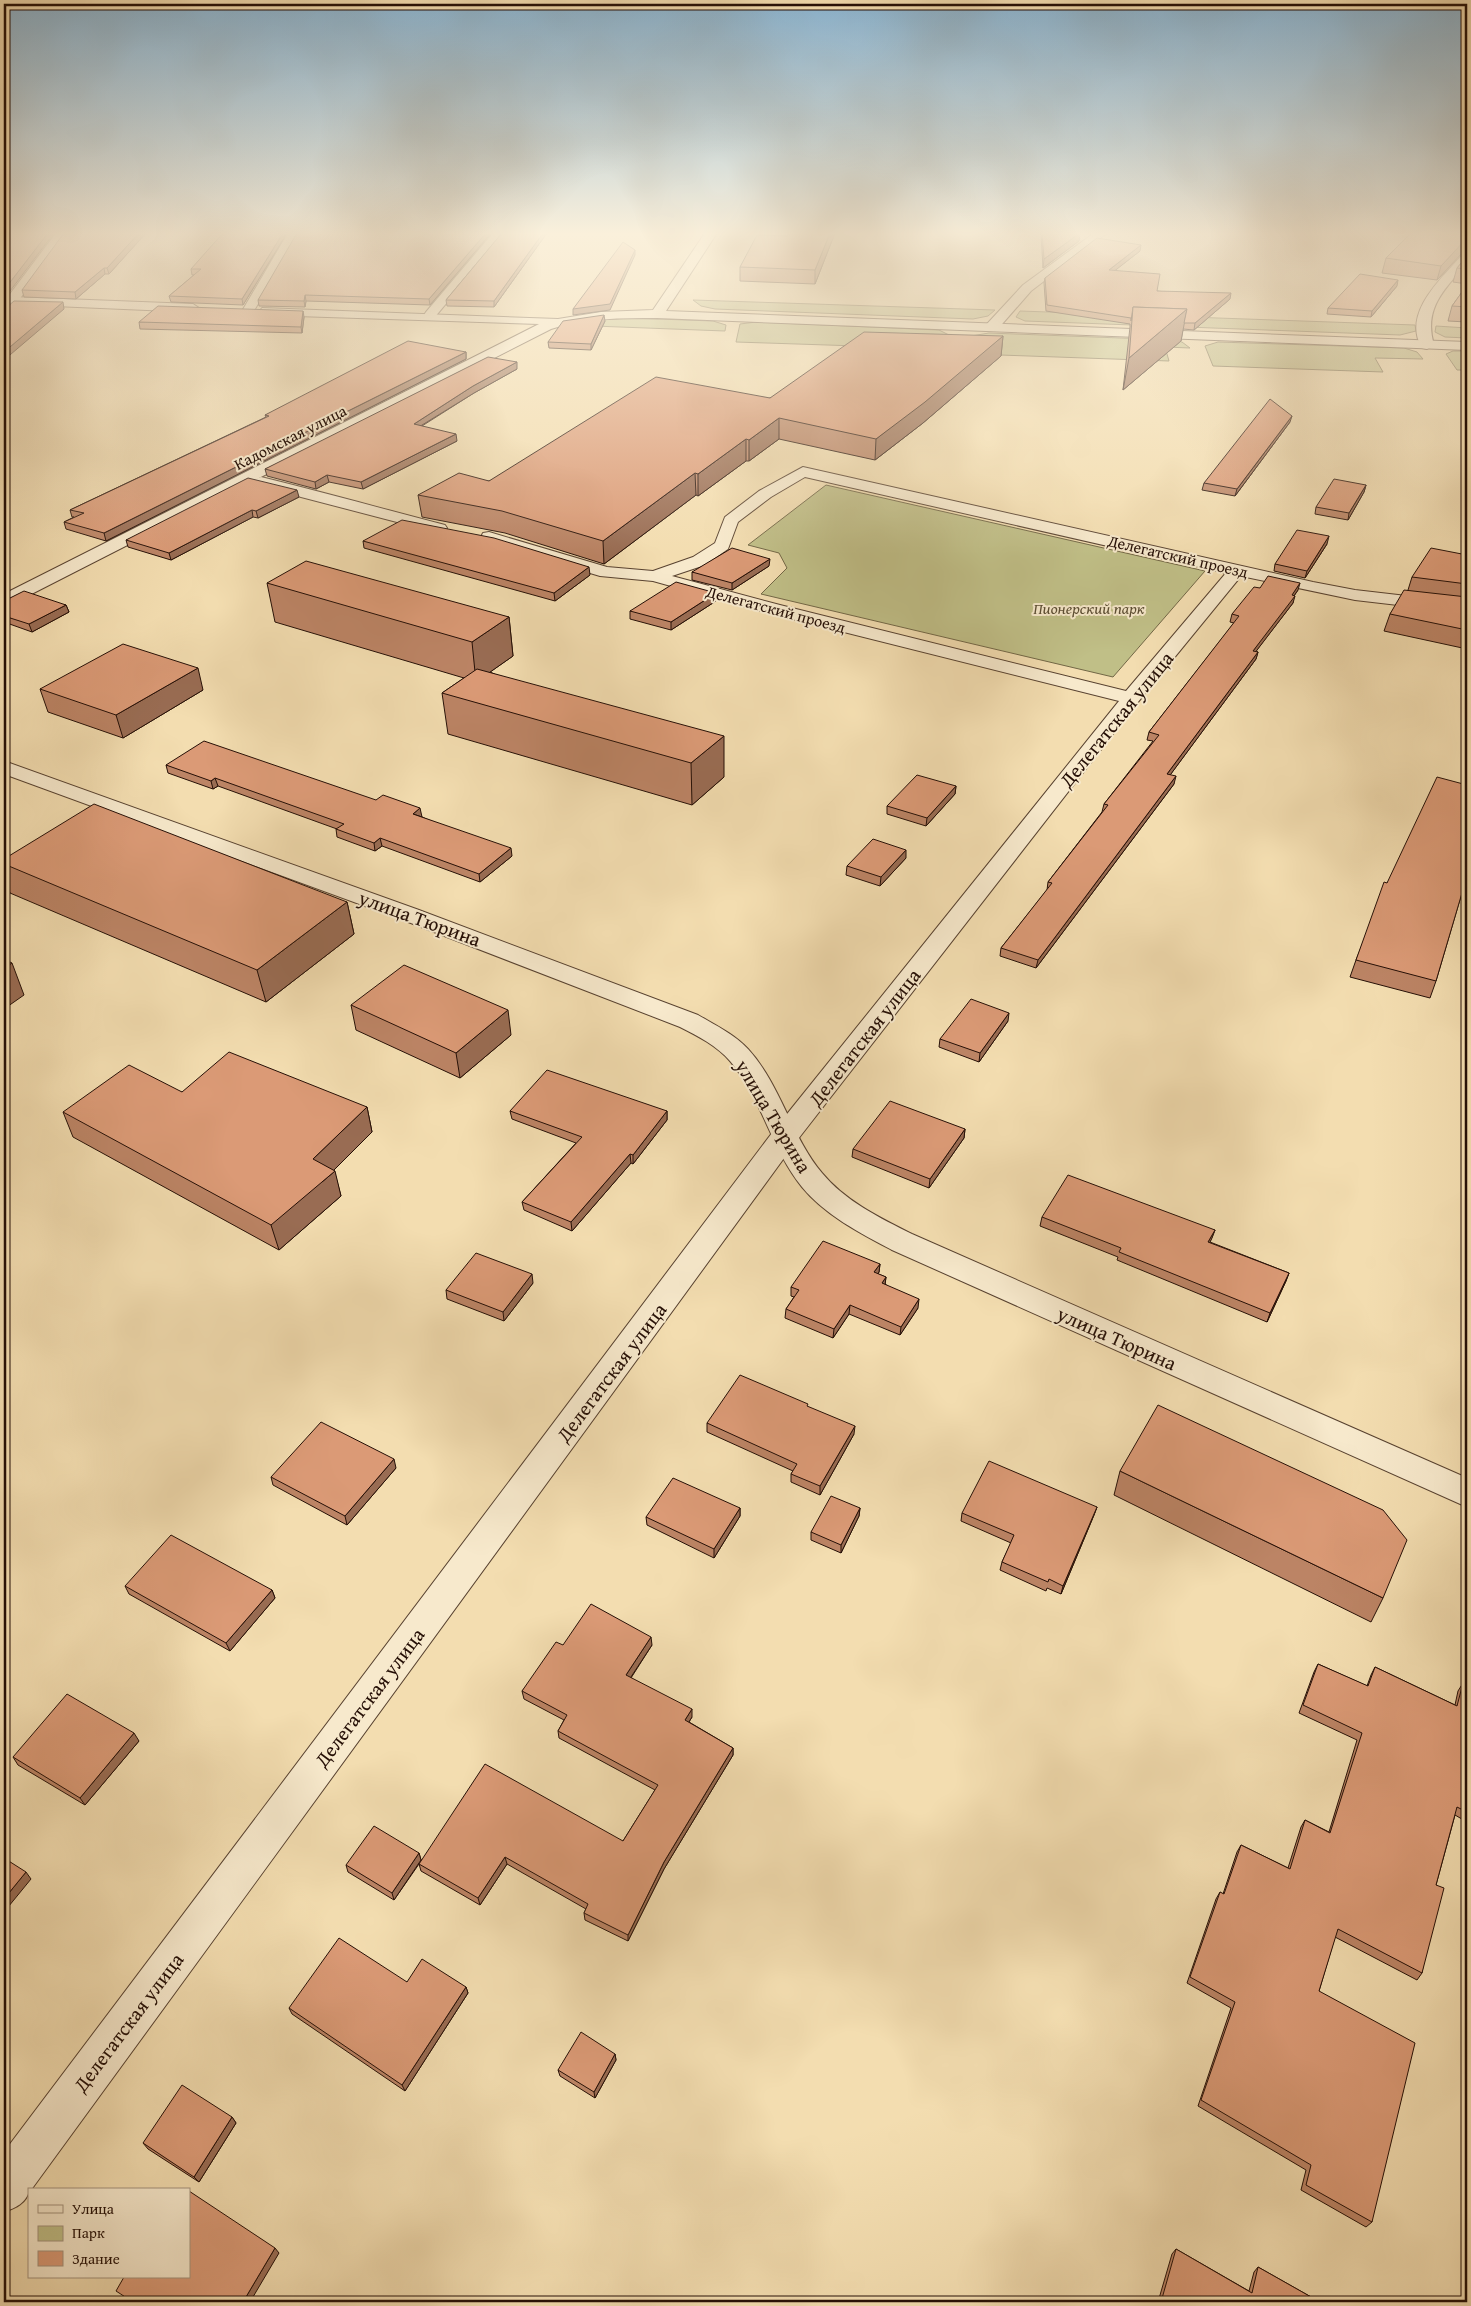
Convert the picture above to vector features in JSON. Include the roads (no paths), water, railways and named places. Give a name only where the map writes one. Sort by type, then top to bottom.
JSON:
[{"type":"street","name":"Кадомская улица","points":[[4,601],[517,341]]},
{"type":"street","name":"Кадомская улица","points":[[1335,341],[1467,346]]},
{"type":"street","name":"Делегатский проезд","points":[[654,576],[700,561],[722,545],[730,520],[765,494],[803,472],[1313,587],[1355,595],[1467,608]]},
{"type":"street","name":"Делегатский проезд","points":[[247,478],[355,505],[402,520],[498,539],[606,572],[654,576],[784,612],[1131,698]]},
{"type":"street","name":"Делегатская улица","points":[[4,2189],[785,1136],[1131,698],[1238,569]]},
{"type":"street","name":"улица Тюрина","points":[[4,767],[411,915],[689,1021],[720,1038],[739,1055],[755,1077],[798,1160],[822,1190],[846,1211],[869,1225],[902,1242],[1467,1493]]},
{"type":"park label","name":"Пионерский парк","points":[[1089,608]]}]
